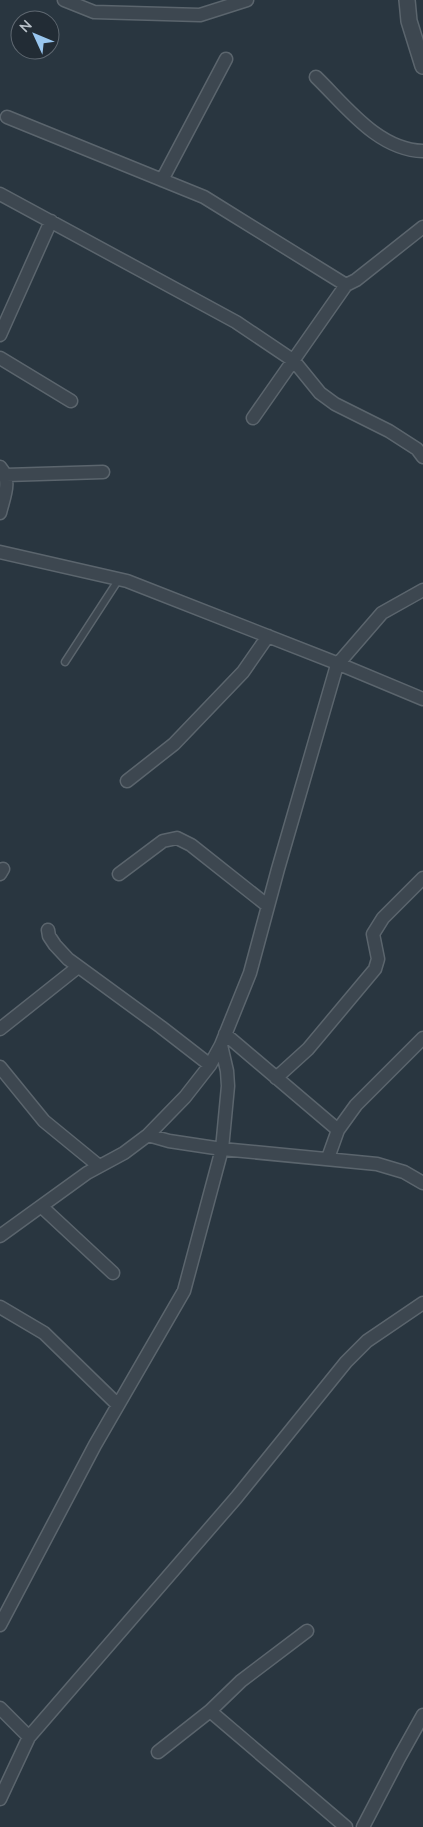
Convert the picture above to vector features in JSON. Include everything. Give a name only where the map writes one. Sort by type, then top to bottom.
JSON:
[{"type":"street","points":[[64,0],[94,12],[200,15],[247,0]]},
{"type":"street","points":[[407,0],[409,21],[423,66]]},
{"type":"street","points":[[162,180],[226,59]]},
{"type":"street","points":[[316,77],[367,127],[386,141],[413,151],[423,151]]},
{"type":"street","points":[[7,117],[204,197],[346,285]]},
{"type":"street","points":[[0,194],[236,322],[294,361],[320,393],[335,404],[389,431],[417,449],[423,457]]},
{"type":"street","points":[[0,335],[52,221]]},
{"type":"street","points":[[253,418],[346,285],[356,280],[423,227]]},
{"type":"street","points":[[0,358],[71,401]]},
{"type":"street","points":[[0,513],[7,481],[3,471],[103,472]]},
{"type":"street","points":[[0,552],[119,580],[268,636],[423,699]]},
{"type":"street","points":[[0,1236],[99,1166],[124,1153],[148,1135],[185,1097],[210,1065],[223,1039],[250,972],[339,664],[382,613],[423,590]]},
{"type":"street","points":[[127,780],[174,744],[243,672],[268,636]]},
{"type":"street","points":[[119,874],[163,841],[177,838],[191,845],[268,906]]},
{"type":"street","points":[[276,1078],[308,1049],[375,969],[378,960],[373,934],[383,918],[423,878]]},
{"type":"street","points":[[48,930],[48,936],[68,960],[210,1065]]},
{"type":"street","points":[[0,1029],[78,967]]},
{"type":"street","points":[[328,1158],[338,1130],[356,1105],[423,1038]]},
{"type":"street","points":[[223,1039],[276,1078],[338,1130]]},
{"type":"street","points":[[0,1625],[95,1445],[184,1290],[222,1149],[228,1086],[223,1039]]},
{"type":"street","points":[[0,1067],[44,1121],[99,1166]]},
{"type":"street","points":[[148,1135],[169,1141],[222,1149],[377,1164],[404,1172],[423,1183]]},
{"type":"street","points":[[42,1207],[113,1273]]},
{"type":"street","points":[[0,1799],[29,1736],[236,1498],[346,1362],[367,1341],[423,1303]]},
{"type":"street","points":[[0,1307],[44,1333],[118,1405]]},
{"type":"street","points":[[158,1752],[210,1711],[241,1681],[307,1631]]},
{"type":"street","points":[[0,1708],[29,1736]]},
{"type":"street","points":[[210,1711],[346,1827]]},
{"type":"street","points":[[363,1827],[423,1716]]},
{"type":"lane","points":[[64,662],[119,580]]}]
